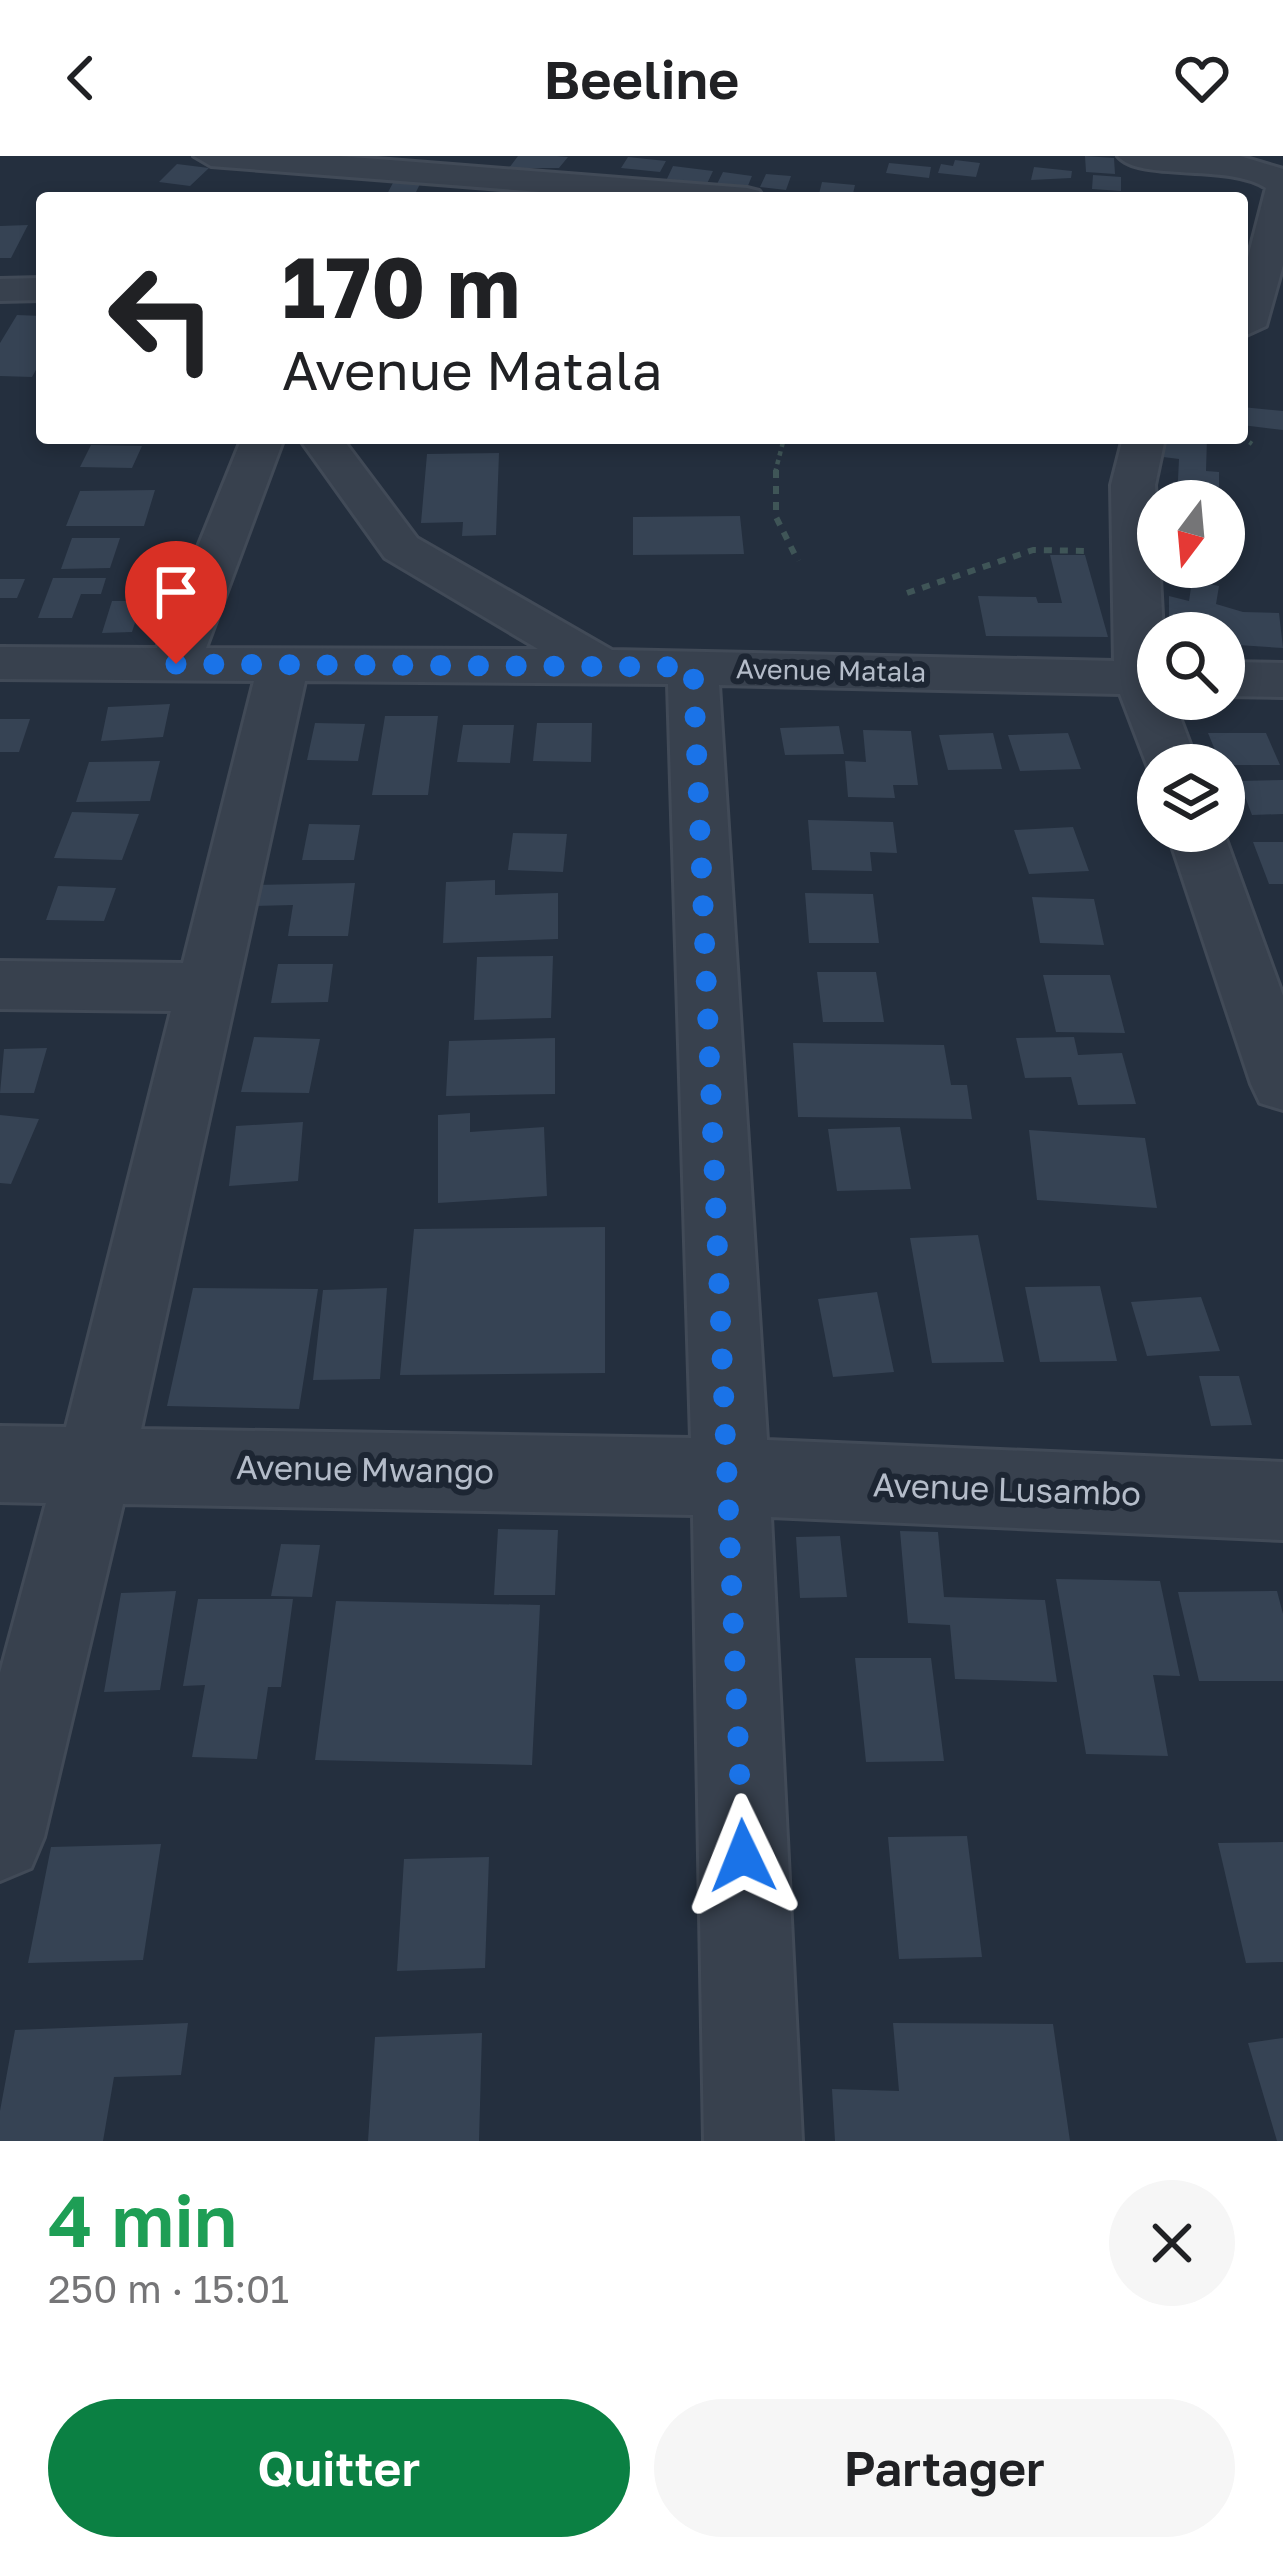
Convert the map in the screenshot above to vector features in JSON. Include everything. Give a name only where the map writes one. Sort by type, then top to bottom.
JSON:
[{"type":"street","points":[[211,156],[370,174],[653,192]]},
{"type":"street","points":[[1135,156],[1242,167],[1280,176],[1257,228],[1255,321]]},
{"type":"street","points":[[0,290],[36,290]]},
{"type":"street","points":[[176,664],[261,444]]},
{"type":"street","points":[[324,444],[401,548],[602,666]]},
{"type":"street","points":[[1140,612],[1132,559],[1132,485],[1142,444]]},
{"type":"street","name":"Avenue Matala","points":[[0,663],[693,667],[1137,678]]},
{"type":"street","points":[[0,1837],[95,1463],[283,666]]},
{"type":"street","points":[[693,667],[730,1477],[753,2141]]},
{"type":"street","points":[[1245,679],[1283,680]]},
{"type":"street","points":[[1205,852],[1267,987],[1283,1084]]},
{"type":"street","points":[[0,985],[204,987]]},
{"type":"street","name":"Avenue Mwango","points":[[0,1464],[730,1477]]},
{"type":"street","name":"Avenue Lusambo","points":[[730,1477],[1283,1501]]},
{"type":"path","points":[[1248,441],[1252,444]]},
{"type":"path","points":[[782,444],[773,473],[776,533],[798,561]]},
{"type":"path","points":[[907,593],[1034,550],[1076,548],[1132,559]]},
{"type":"building","points":[[518,156],[568,157],[559,168],[509,168]]},
{"type":"building","points":[[1085,156],[1114,158],[1115,174],[1086,172]]},
{"type":"building","points":[[628,157],[666,161],[660,172],[621,168]]},
{"type":"building","points":[[955,160],[980,163],[976,177],[938,173],[941,164],[953,166]]},
{"type":"building","points":[[889,163],[931,167],[929,178],[886,173]]},
{"type":"building","points":[[177,164],[209,168],[190,186],[159,182]]},
{"type":"building","points":[[673,166],[713,171],[705,188],[665,183]]},
{"type":"building","points":[[1034,167],[1072,171],[1071,178],[1031,180]]},
{"type":"building","points":[[723,172],[752,176],[747,188],[717,184]]},
{"type":"building","points":[[766,174],[791,176],[786,190],[760,187]]},
{"type":"building","points":[[1093,175],[1121,177],[1121,191],[1092,189]]},
{"type":"building","points":[[395,179],[422,180],[416,192],[388,192]]},
{"type":"building","points":[[822,182],[855,185],[853,192],[820,192]]},
{"type":"building","points":[[28,225],[11,258],[0,258],[0,226]]},
{"type":"building","points":[[17,315],[36,316],[32,377],[0,376],[0,343]]},
{"type":"building","points":[[1248,408],[1283,411],[1283,430],[1248,426]]},
{"type":"building","points":[[1164,444],[1207,444],[1206,471],[1219,472],[1219,480],[1178,480],[1179,459],[1163,457]]},
{"type":"building","points":[[91,445],[142,446],[132,468],[80,467]]},
{"type":"building","points":[[499,453],[496,535],[462,536],[463,522],[421,523],[427,454]]},
{"type":"building","points":[[155,490],[144,526],[66,526],[80,491]]},
{"type":"building","points":[[740,516],[744,554],[633,555],[633,517]]},
{"type":"building","points":[[72,538],[120,538],[110,568],[61,569]]},
{"type":"building","points":[[1050,555],[1085,555],[1108,637],[986,636],[978,596],[1036,597],[1038,603],[1062,603]]},
{"type":"building","points":[[53,578],[106,578],[101,594],[81,594],[72,618],[38,618]]},
{"type":"building","points":[[0,579],[25,579],[17,598],[0,598]]},
{"type":"building","points":[[1191,588],[1219,588],[1216,604],[1243,612],[1169,612],[1169,596],[1189,601]]},
{"type":"building","points":[[112,601],[142,601],[132,632],[102,633]]},
{"type":"building","points":[[1245,612],[1279,613],[1283,648],[1245,645]]},
{"type":"building","points":[[170,704],[163,737],[101,741],[108,707]]},
{"type":"building","points":[[385,716],[438,716],[428,795],[372,795]]},
{"type":"building","points":[[0,719],[30,719],[19,752],[0,752]]},
{"type":"building","points":[[315,723],[365,724],[358,761],[307,760]]},
{"type":"building","points":[[537,723],[592,723],[591,762],[533,761]]},
{"type":"building","points":[[463,725],[514,725],[510,763],[457,762]]},
{"type":"building","points":[[839,726],[844,754],[785,755],[780,728]]},
{"type":"building","points":[[863,730],[911,731],[918,785],[893,785],[895,798],[848,797],[845,761],[866,762]]},
{"type":"building","points":[[993,733],[1002,769],[948,770],[939,735]]},
{"type":"building","points":[[1068,733],[1081,769],[1020,771],[1008,735]]},
{"type":"building","points":[[1208,733],[1266,733],[1280,765],[1245,765],[1245,744],[1212,744]]},
{"type":"building","points":[[160,761],[150,801],[76,802],[89,762]]},
{"type":"building","points":[[1283,780],[1283,814],[1252,815],[1245,781]]},
{"type":"building","points":[[72,812],[139,814],[122,860],[54,858]]},
{"type":"building","points":[[808,820],[893,822],[897,853],[870,852],[872,871],[812,870]]},
{"type":"building","points":[[309,824],[360,825],[354,860],[302,860]]},
{"type":"building","points":[[1073,827],[1089,871],[1029,874],[1014,830]]},
{"type":"building","points":[[513,833],[567,834],[563,872],[508,870]]},
{"type":"building","points":[[1253,842],[1283,842],[1283,884],[1269,884]]},
{"type":"building","points":[[495,880],[495,895],[558,893],[558,939],[443,943],[446,882]]},
{"type":"building","points":[[355,883],[348,936],[288,936],[293,905],[250,906],[254,885]]},
{"type":"building","points":[[58,886],[116,888],[104,921],[46,920]]},
{"type":"building","points":[[805,893],[873,894],[879,943],[809,943]]},
{"type":"building","points":[[1032,897],[1094,899],[1104,945],[1040,943]]},
{"type":"building","points":[[553,956],[551,1018],[474,1020],[477,957]]},
{"type":"building","points":[[278,964],[333,964],[328,1002],[271,1003]]},
{"type":"building","points":[[817,972],[876,972],[884,1022],[823,1022]]},
{"type":"building","points":[[1043,975],[1110,975],[1125,1033],[1056,1032]]},
{"type":"building","points":[[254,1037],[320,1039],[309,1093],[241,1092]]},
{"type":"building","points":[[1074,1037],[1078,1055],[1122,1053],[1136,1104],[1078,1105],[1071,1077],[1025,1078],[1016,1038]]},
{"type":"building","points":[[555,1038],[555,1094],[446,1096],[449,1041]]},
{"type":"building","points":[[793,1043],[944,1045],[951,1085],[967,1085],[972,1119],[798,1117]]},
{"type":"building","points":[[47,1048],[34,1093],[0,1093],[4,1049]]},
{"type":"building","points":[[470,1113],[470,1132],[544,1127],[547,1196],[438,1203],[438,1115]]},
{"type":"building","points":[[0,1115],[39,1119],[11,1184],[0,1183]]},
{"type":"building","points":[[303,1122],[298,1181],[229,1186],[236,1126]]},
{"type":"building","points":[[900,1127],[911,1189],[837,1191],[828,1129]]},
{"type":"building","points":[[1029,1130],[1145,1138],[1157,1208],[1037,1200]]},
{"type":"building","points":[[605,1227],[605,1373],[400,1375],[414,1229]]},
{"type":"building","points":[[978,1235],[1004,1362],[932,1363],[910,1238]]},
{"type":"building","points":[[1100,1286],[1117,1361],[1040,1362],[1025,1287]]},
{"type":"building","points":[[193,1288],[318,1289],[299,1409],[167,1406]]},
{"type":"building","points":[[387,1288],[380,1379],[313,1380],[323,1290]]},
{"type":"building","points":[[877,1292],[894,1372],[833,1377],[818,1299]]},
{"type":"building","points":[[1201,1297],[1220,1351],[1147,1356],[1131,1302]]},
{"type":"building","points":[[1199,1376],[1239,1376],[1252,1425],[1211,1426]]},
{"type":"building","points":[[498,1529],[558,1530],[555,1595],[494,1595]]},
{"type":"building","points":[[900,1531],[938,1532],[944,1597],[1045,1600],[1057,1682],[955,1679],[950,1625],[908,1623]]},
{"type":"building","points":[[840,1536],[847,1597],[800,1598],[796,1537]]},
{"type":"building","points":[[281,1544],[320,1545],[312,1597],[271,1596]]},
{"type":"building","points":[[1056,1579],[1160,1581],[1180,1676],[1153,1675],[1168,1756],[1086,1754]]},
{"type":"building","points":[[176,1591],[160,1690],[104,1692],[121,1593]]},
{"type":"building","points":[[1277,1591],[1283,1614],[1283,1681],[1199,1681],[1178,1592]]},
{"type":"building","points":[[198,1599],[293,1599],[281,1687],[268,1687],[257,1759],[192,1757],[205,1685],[183,1686]]},
{"type":"building","points":[[336,1601],[540,1605],[532,1765],[315,1760]]},
{"type":"building","points":[[855,1658],[931,1658],[944,1761],[866,1762]]},
{"type":"building","points":[[967,1836],[982,1957],[899,1959],[888,1837]]},
{"type":"building","points":[[1283,1842],[1283,1962],[1246,1963],[1218,1843]]},
{"type":"building","points":[[161,1844],[143,1960],[28,1963],[51,1847]]},
{"type":"building","points":[[489,1857],[485,1968],[397,1971],[404,1859]]},
{"type":"building","points":[[188,2023],[181,2075],[114,2077],[103,2141],[0,2141],[0,2111],[15,2030]]},
{"type":"building","points":[[893,2023],[1053,2024],[1070,2141],[835,2141],[832,2089],[899,2091]]},
{"type":"building","points":[[482,2033],[479,2141],[368,2141],[375,2037]]},
{"type":"building","points":[[1283,2038],[1283,2141],[1277,2141],[1248,2043]]},
{"type":"route","points":[[176,664],[693,667],[743,1856]]}]
